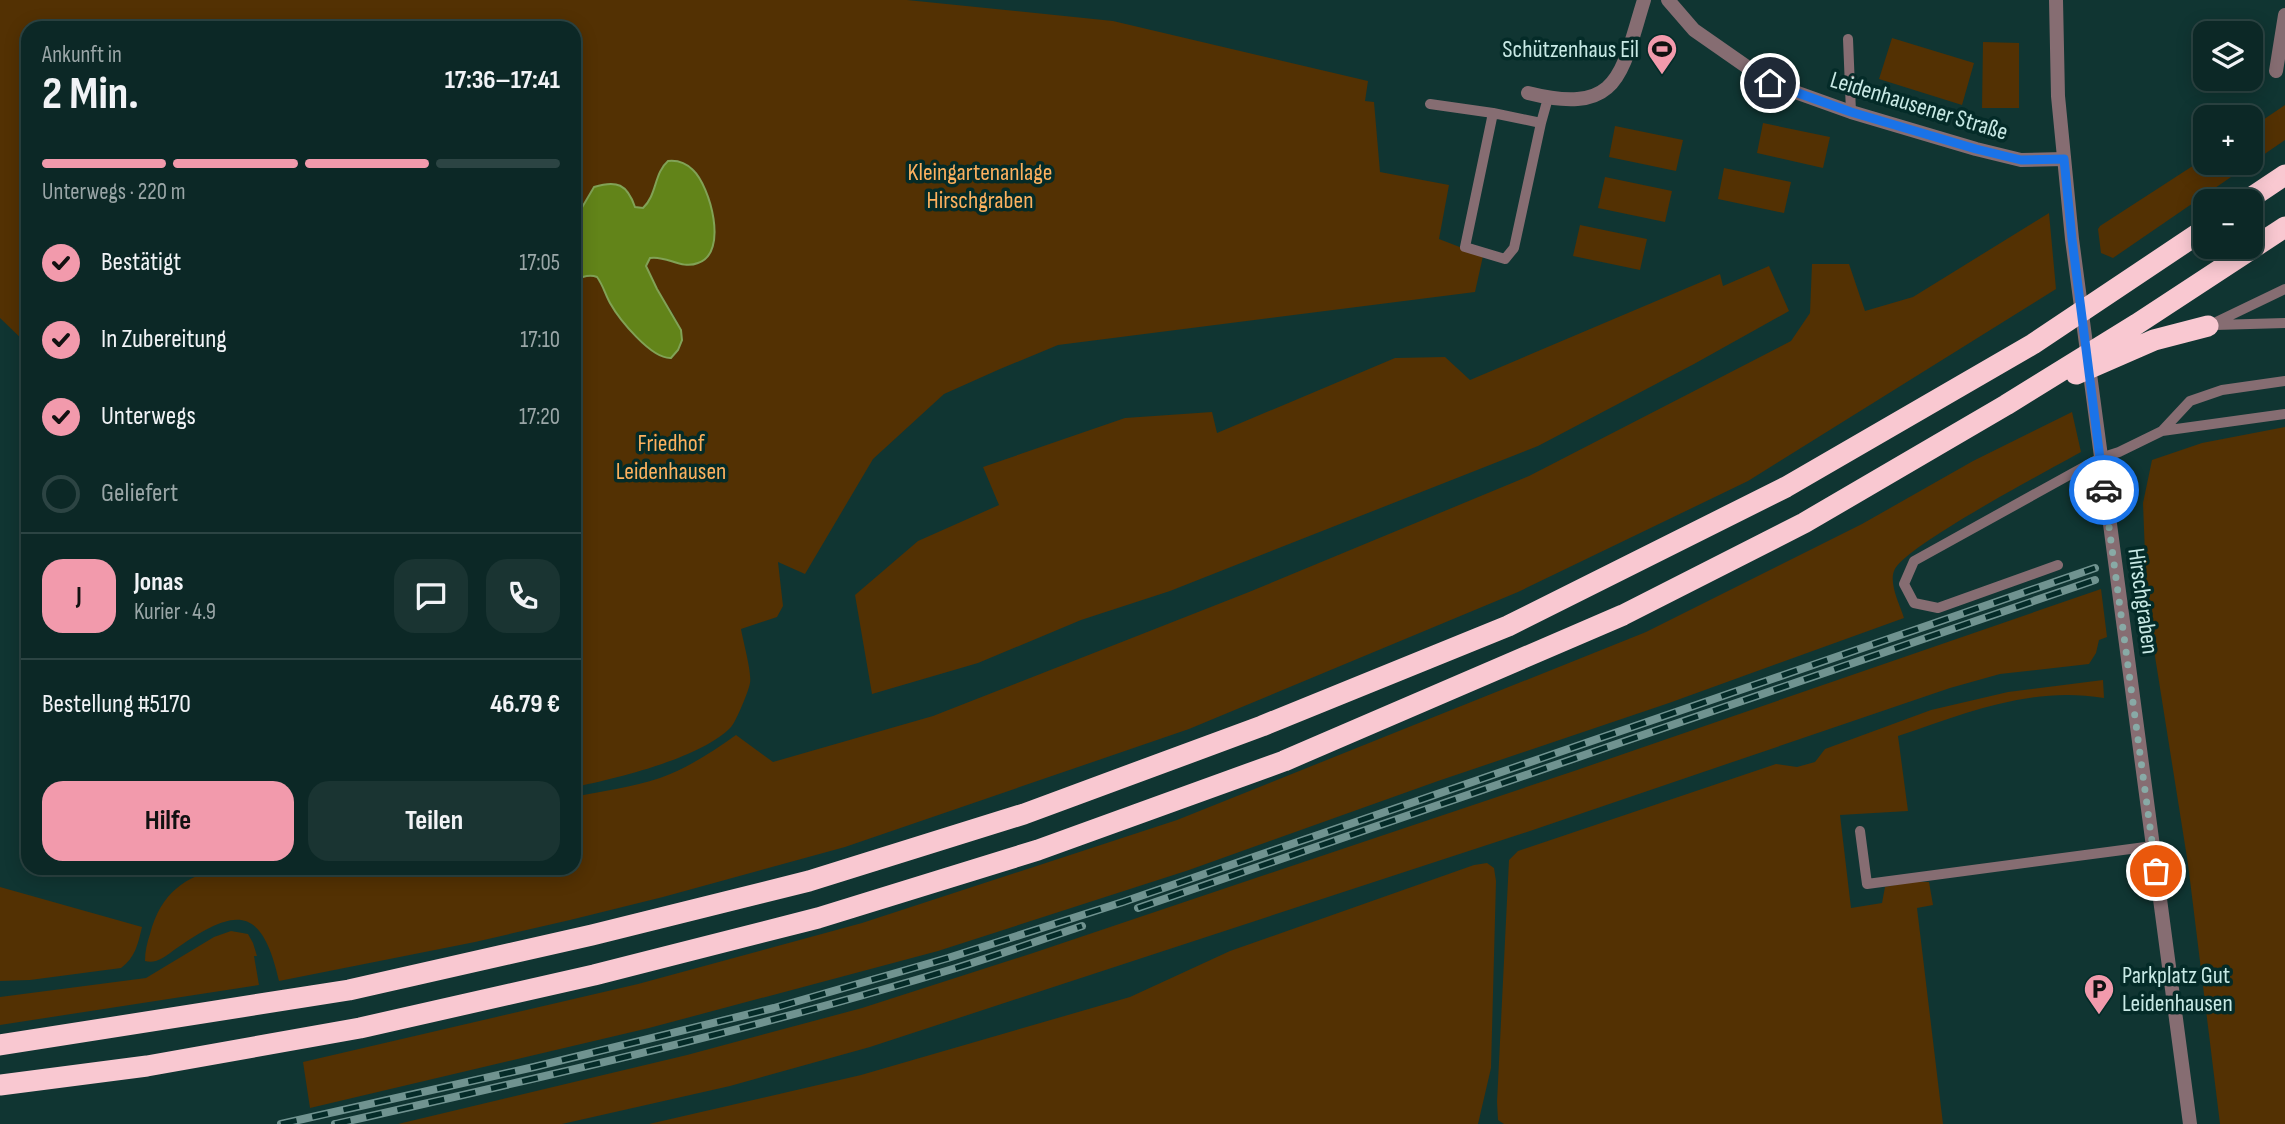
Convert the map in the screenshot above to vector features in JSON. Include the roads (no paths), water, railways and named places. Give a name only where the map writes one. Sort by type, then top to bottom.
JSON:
[{"type":"highway","points":[[2263,190],[2285,175]]},
{"type":"highway","points":[[0,1085],[147,1066],[360,1028],[594,975],[818,918],[1038,850],[1284,761],[1623,615],[1804,523],[2006,405],[2137,324],[2285,227]]},
{"type":"highway","points":[[0,1045],[349,990],[592,935],[809,881],[1024,814],[1174,759],[1508,626],[1786,486],[2033,344],[2193,237]]},
{"type":"highway","points":[[2006,405],[2154,340],[2208,326]]},
{"type":"street","points":[[1528,93],[1548,98],[1586,100],[1604,92],[1626,59],[1644,0]]},
{"type":"street","name":"Leidenhausener Straße","points":[[1668,0],[1694,30],[1770,83],[1851,112],[1976,149],[2021,160],[2064,159]]},
{"type":"street","name":"Hirschgraben","points":[[2056,0],[2058,96],[2073,244],[2190,1124]]},
{"type":"street","points":[[2276,71],[2285,15]]},
{"type":"lane","points":[[1849,39],[1851,112]]},
{"type":"lane","points":[[1493,113],[1465,247],[1505,259],[1514,248],[1548,98]]},
{"type":"lane","points":[[1430,104],[1541,123]]},
{"type":"lane","points":[[2208,326],[2285,289]]},
{"type":"lane","points":[[2208,326],[2285,323]]},
{"type":"lane","points":[[2162,431],[2190,401],[2222,390],[2285,382]]},
{"type":"lane","points":[[2058,565],[1938,608],[1914,603],[1904,584],[1914,561],[2100,458],[2162,431],[2285,414]]},
{"type":"lane","points":[[1860,831],[1867,884],[2152,846]]},
{"type":"railway","points":[[281,1124],[534,1067],[774,1008],[948,958],[1123,902],[2095,568]]},
{"type":"railway","points":[[1138,908],[2095,580]]},
{"type":"railway","points":[[335,1124],[802,1012],[956,968],[1082,926]]},
{"type":"place","name":"Schützenhaus Eil","points":[[1662,76]]},
{"type":"place","name":"Parkplatz Gut Leidenhausen","points":[[2099,1016]]},
{"type":"park label","name":"Kleingartenanlage Hirschgraben","points":[[980,186]]},
{"type":"park label","name":"Friedhof Leidenhausen","points":[[671,457]]}]
